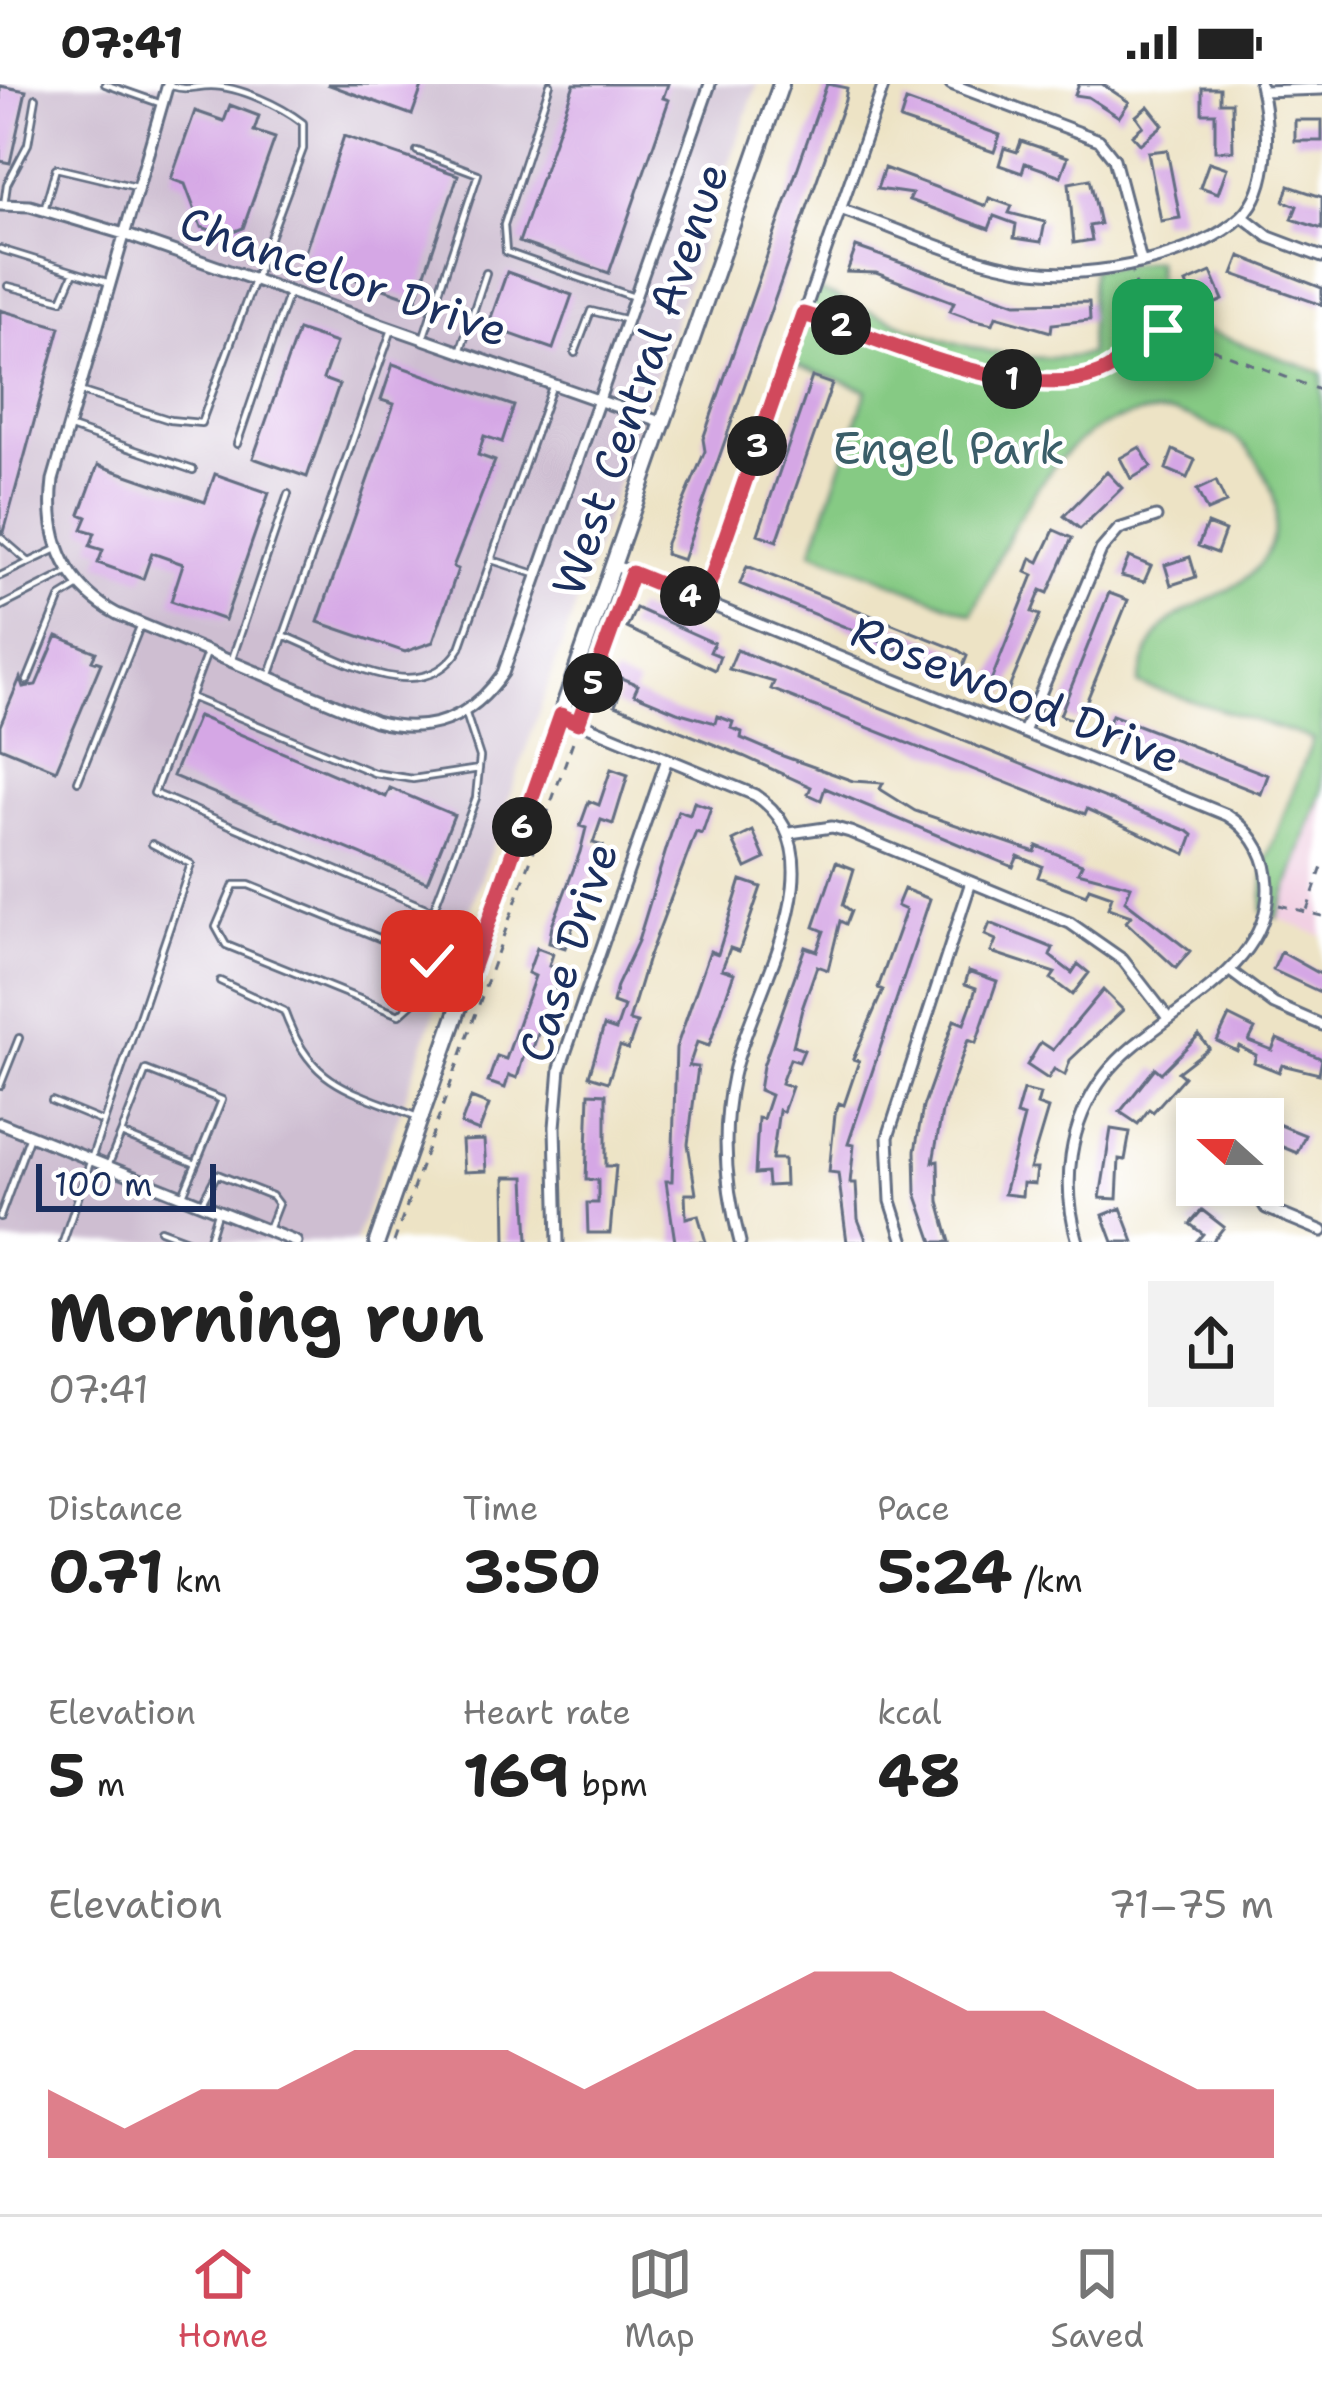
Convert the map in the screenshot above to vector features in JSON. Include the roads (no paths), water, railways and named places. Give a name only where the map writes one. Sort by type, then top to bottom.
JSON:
[{"type":"street","points":[[168,84],[68,427],[50,507],[57,549],[80,586],[105,608],[391,726],[428,727],[466,714],[503,673],[710,84]]},
{"type":"street","name":"West Central Avenue","points":[[377,1242],[781,84]]},
{"type":"street","points":[[703,602],[884,84]]},
{"type":"street","points":[[951,84],[1099,140],[1114,159],[1135,262]]},
{"type":"street","points":[[840,209],[1031,271],[1173,256],[1242,216],[1264,163],[1261,87],[1322,89]]},
{"type":"street","name":"Chancelor Drive","points":[[2,205],[44,210],[124,234],[663,423]]},
{"type":"street","points":[[1242,216],[1269,237],[1322,257]]},
{"type":"street","points":[[1024,732],[1101,550],[1119,529],[1156,517]]},
{"type":"street","name":"Rosewood Drive","points":[[613,565],[1234,819],[1265,864],[1265,902],[1248,945],[1230,971]]},
{"type":"street","points":[[561,715],[755,795],[790,833],[798,867],[794,891],[739,1053],[727,1114],[727,1175],[740,1242]]},
{"type":"street","name":"Case Drive","points":[[558,1242],[555,1127],[560,1068],[668,758]]},
{"type":"street","points":[[790,833],[832,827],[850,832],[1097,939],[1123,960],[1168,1018]]},
{"type":"street","points":[[904,1242],[891,1201],[887,1137],[971,882]]},
{"type":"street","points":[[1078,1242],[1068,1191],[1077,1128],[1111,1068],[1230,971],[1274,1004],[1322,1024]]},
{"type":"street","points":[[0,1123],[296,1242]]},
{"type":"street","points":[[1265,1206],[1322,1231]]},
{"type":"lane","points":[[105,84],[162,104]]},
{"type":"lane","points":[[79,391],[170,420],[200,423],[303,149],[303,123],[270,104],[214,86],[188,91],[168,84]]},
{"type":"lane","points":[[550,84],[503,225],[503,244],[523,259],[635,298]]},
{"type":"lane","points":[[2,205],[7,184],[28,144],[37,98]]},
{"type":"lane","points":[[417,151],[478,174],[423,339]]},
{"type":"lane","points":[[44,210],[56,168],[138,187]]},
{"type":"lane","points":[[0,250],[110,283]]},
{"type":"lane","points":[[8,286],[62,300],[74,272]]},
{"type":"lane","points":[[460,352],[486,273]]},
{"type":"lane","points":[[237,444],[289,292]]},
{"type":"lane","points":[[574,353],[591,311],[628,320]]},
{"type":"lane","points":[[269,677],[392,328]]},
{"type":"lane","points":[[283,634],[406,681],[434,676],[460,648],[554,385]]},
{"type":"lane","points":[[68,427],[193,470]]},
{"type":"lane","points":[[231,662],[288,494]]},
{"type":"lane","points":[[0,536],[29,562]]},
{"type":"lane","points":[[0,576],[57,549]]},
{"type":"lane","points":[[492,560],[538,575]]},
{"type":"lane","points":[[0,607],[67,568]]},
{"type":"lane","points":[[27,681],[62,597],[80,586]]},
{"type":"lane","points":[[78,781],[141,624]]},
{"type":"lane","points":[[208,652],[154,793],[433,911],[476,798],[479,769],[466,714]]},
{"type":"lane","points":[[190,697],[374,773],[413,779],[479,769]]},
{"type":"lane","points":[[63,1242],[191,863],[152,844]]},
{"type":"lane","points":[[432,961],[418,997],[399,1015],[226,945],[217,927],[238,883],[470,975]]},
{"type":"lane","points":[[220,981],[284,1011],[299,1053],[314,1071],[420,1118]]},
{"type":"lane","points":[[0,1086],[19,1038]]},
{"type":"lane","points":[[108,1167],[146,1070],[222,1100],[182,1197]]},
{"type":"lane","points":[[52,1101],[103,1122]]},
{"type":"lane","points":[[0,1217],[30,1135]]},
{"type":"lane","points":[[121,1135],[196,1164]]},
{"type":"lane","points":[[201,1204],[217,1174],[272,1196],[278,1204],[268,1231]]},
{"type":"lane","points":[[208,1242],[218,1210]]},
{"type":"lane","points":[[160,1230],[192,1242]]},
{"type":"park label","name":"Engel Park","points":[[949,448]]}]
